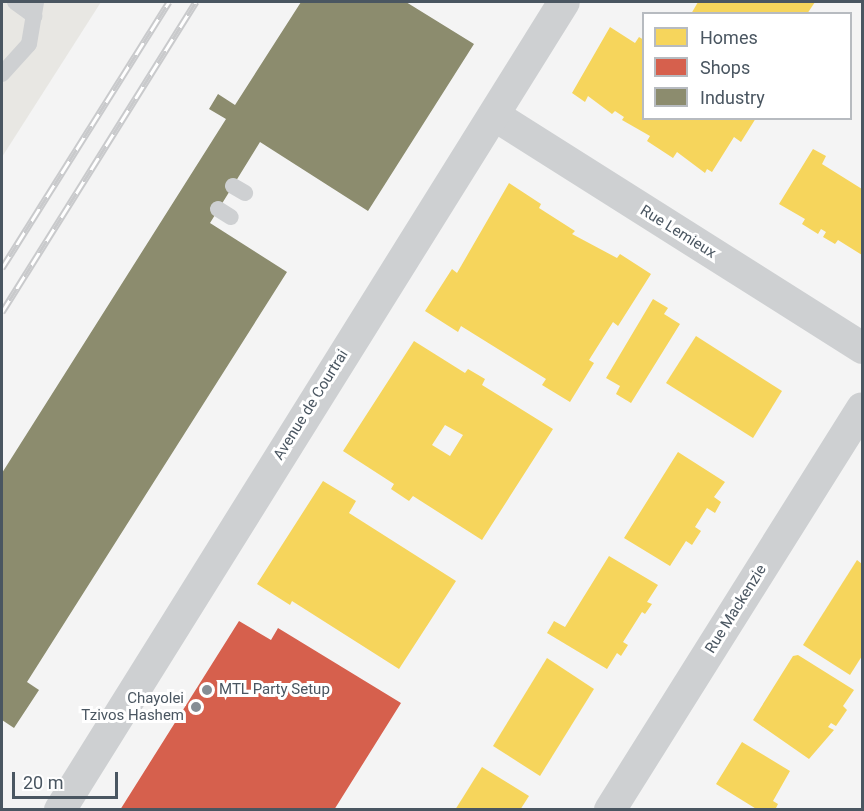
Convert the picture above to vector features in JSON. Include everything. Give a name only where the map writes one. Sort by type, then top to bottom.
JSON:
[{"type":"street","name":"Avenue de Courtrai","points":[[60,810],[564,2]]},
{"type":"street","name":"Rue Lemieux","points":[[494,115],[862,348]]},
{"type":"street","name":"Rue Mackenzie","points":[[610,810],[862,409]]},
{"type":"lane","points":[[2,74],[29,44],[35,9],[15,2]]},
{"type":"shaded area","points":[[2,2],[101,2],[2,157]]},
{"type":"building: Homes","points":[[698,2],[815,2],[808,12],[692,12]]},
{"type":"building: Homes","points":[[610,27],[635,43],[639,37],[642,39],[642,120],[755,120],[741,142],[734,137],[712,172],[707,169],[705,173],[677,152],[673,158],[647,141],[650,136],[622,120],[624,117],[615,111],[612,114],[588,96],[585,102],[572,93]]},
{"type":"building: Homes","points":[[813,149],[826,156],[822,164],[862,189],[862,255],[838,240],[835,244],[823,237],[826,232],[821,229],[818,234],[802,224],[805,219],[779,204]]},
{"type":"building: Homes","points":[[509,183],[541,204],[539,208],[575,231],[572,234],[617,258],[620,254],[651,274],[618,326],[613,322],[589,360],[594,363],[570,402],[542,385],[546,379],[461,326],[458,332],[425,311],[452,269],[457,273]]},
{"type":"building: Homes","points":[[653,299],[668,308],[664,314],[680,324],[631,403],[616,394],[620,386],[606,378]]},
{"type":"building: Homes","points":[[696,336],[782,391],[753,438],[666,383]]},
{"type":"building: Homes","points":[[414,341],[465,373],[468,369],[485,379],[482,385],[553,429],[482,540],[413,496],[409,501],[391,489],[394,484],[343,451]],"holes":[[[445,425],[463,435],[450,456],[432,445]]]},
{"type":"building: Homes","points":[[678,452],[725,482],[714,497],[721,502],[715,513],[707,508],[695,527],[701,531],[692,545],[686,541],[670,566],[624,538]]},
{"type":"building: Homes","points":[[323,481],[356,501],[349,513],[456,581],[399,669],[292,601],[290,605],[257,584]]},
{"type":"building: Homes","points":[[609,556],[658,585],[647,602],[652,604],[645,614],[642,612],[623,642],[628,645],[621,656],[617,653],[607,669],[547,633],[554,621],[565,627]]},
{"type":"building: Homes","points":[[857,560],[862,564],[862,656],[850,675],[803,645]]},
{"type":"building: Homes","points":[[798,655],[854,690],[843,706],[847,710],[836,726],[831,723],[828,727],[834,730],[809,759],[753,720],[793,656]]},
{"type":"building: Homes","points":[[547,658],[594,689],[540,776],[493,746]]},
{"type":"building: Homes","points":[[742,742],[790,771],[773,801],[778,804],[775,810],[758,810],[716,784]]},
{"type":"building: Homes","points":[[482,767],[529,796],[520,810],[455,810]]},
{"type":"building: Shops","points":[[239,621],[271,640],[278,628],[401,703],[334,810],[120,810]]},
{"type":"building: Industry","points":[[301,2],[406,2],[474,44],[368,211],[260,142],[210,223],[287,272],[27,682],[39,690],[14,728],[2,720],[2,473],[226,119],[209,109],[218,94],[235,105]]},
{"type":"railway","points":[[2,268],[169,2]]},
{"type":"railway","points":[[2,312],[196,2]]},
{"type":"place","name":"MTL Party Setup","points":[[207,690]]},
{"type":"place","name":"Chayolei Tzivos Hashem","points":[[196,707]]}]
